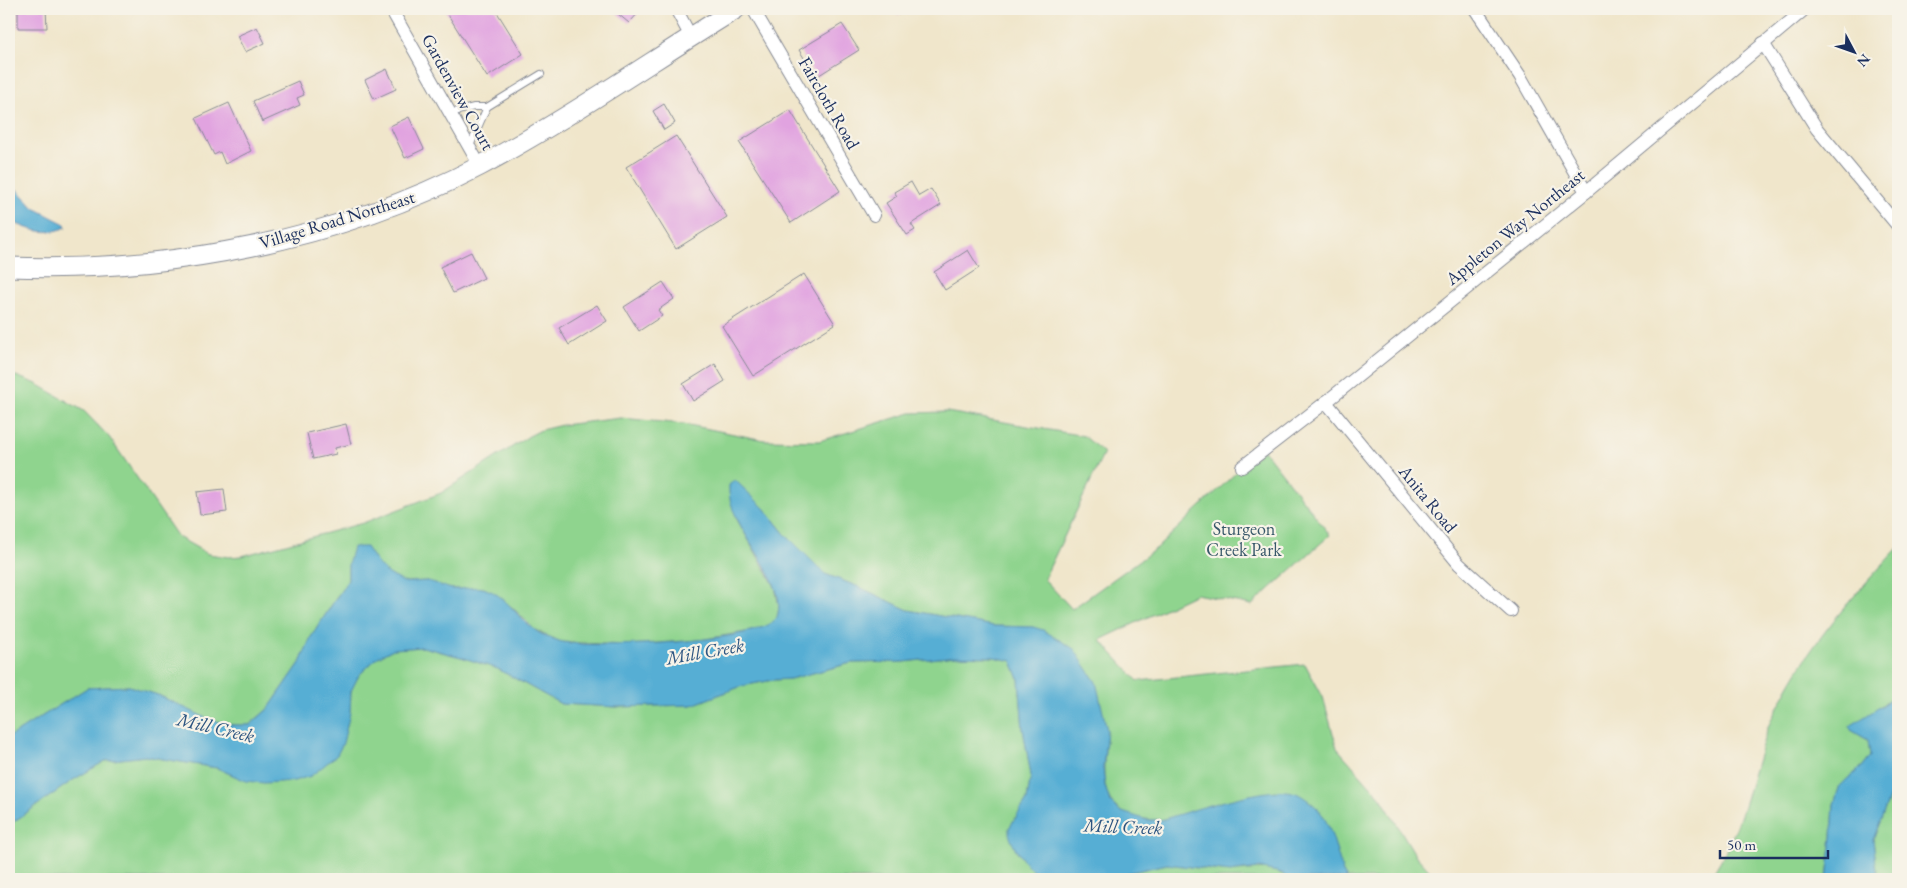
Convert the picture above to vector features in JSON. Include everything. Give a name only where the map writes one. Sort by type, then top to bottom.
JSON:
[{"type":"main road","name":"Village Road Northeast","points":[[9,267],[95,267],[170,260],[248,247],[312,231],[395,205],[480,166],[736,9]]},
{"type":"street","name":"Gardenview Court","points":[[392,9],[480,166]]},
{"type":"street","points":[[676,9],[691,37]]},
{"type":"street","name":"Faircloth Road","points":[[753,9],[874,215]]},
{"type":"street","points":[[1475,9],[1520,76],[1586,192]]},
{"type":"street","name":"Appleton Way Northeast","points":[[1242,467],[1326,402],[1586,192],[1805,9]]},
{"type":"street","points":[[1763,44],[1817,129],[1898,226]]},
{"type":"street","name":"Anita Road","points":[[1326,402],[1459,564],[1511,611]]},
{"type":"lane","points":[[450,113],[487,106],[541,74]]},
{"type":"lane","points":[[469,147],[487,106]]},
{"type":"green space","name":"Sturgeon Creek Park","points":[[9,376],[16,376],[37,384],[84,411],[109,437],[178,537],[208,554],[229,557],[242,556],[363,523],[441,493],[529,436],[541,430],[562,425],[621,418],[684,424],[764,440],[819,441],[911,413],[947,412],[1084,436],[1104,453],[1044,579],[1072,609],[1157,548],[1242,467],[1264,450],[1330,535],[1252,605],[1196,594],[1100,640],[1138,681],[1305,664],[1323,697],[1337,748],[1381,798],[1416,856],[1437,879],[1347,879],[1343,873],[1327,824],[1319,810],[1310,802],[1250,795],[1161,820],[1140,818],[1124,813],[1114,805],[1107,794],[1104,780],[1107,730],[1033,627],[994,626],[908,610],[859,587],[825,574],[784,533],[764,508],[735,516],[775,587],[779,607],[777,619],[770,625],[751,631],[699,640],[628,645],[561,642],[535,630],[513,608],[484,588],[451,589],[428,581],[403,582],[380,569],[366,548],[348,565],[348,580],[311,637],[300,663],[269,708],[249,725],[234,725],[210,720],[158,695],[129,686],[87,688],[9,737]]},
{"type":"green space","points":[[1898,548],[1898,692],[1851,730],[1868,740],[1870,756],[1863,766],[1840,785],[1834,804],[1827,879],[1709,879],[1730,842],[1745,804],[1769,725],[1793,680],[1805,659],[1834,620]]},
{"type":"green space","points":[[423,647],[498,669],[561,704],[617,707],[692,705],[742,686],[790,679],[851,663],[904,662],[955,656],[994,657],[1012,661],[1019,679],[1023,729],[1031,775],[1027,800],[1009,828],[1016,850],[1040,879],[9,879],[9,825],[73,780],[105,761],[145,756],[217,768],[246,781],[350,713],[351,690],[359,675],[378,657],[393,649]]},
{"type":"green space","points":[[1898,775],[1898,879],[1878,879],[1873,840]]},
{"type":"green space","points":[[1167,864],[1221,871],[1260,869],[1275,871],[1288,879],[1114,879],[1119,875]]},
{"type":"water","points":[[9,181],[34,208],[65,224],[66,227],[44,232],[29,229],[9,220]]},
{"type":"water","name":"Mill Creek","points":[[735,480],[764,508],[784,533],[825,574],[859,587],[908,610],[994,626],[1033,627],[1043,630],[1074,649],[1096,682],[1107,730],[1103,768],[1105,786],[1110,802],[1119,811],[1147,820],[1161,820],[1250,795],[1284,791],[1296,793],[1310,802],[1323,815],[1333,839],[1343,873],[1347,879],[1288,879],[1282,873],[1258,868],[1230,872],[1167,864],[1119,875],[1114,879],[1040,879],[1015,848],[1009,834],[1009,828],[1027,800],[1031,775],[1023,729],[1019,679],[1012,661],[994,657],[955,656],[904,662],[851,663],[790,679],[742,686],[692,705],[617,707],[561,704],[498,669],[423,647],[393,649],[378,657],[359,675],[351,691],[350,713],[343,743],[337,755],[311,776],[294,781],[264,783],[246,781],[217,768],[145,756],[105,761],[73,780],[9,825],[9,737],[87,688],[129,686],[158,695],[210,720],[234,725],[250,725],[269,708],[300,663],[311,637],[348,580],[348,565],[353,547],[366,547],[381,568],[404,582],[427,581],[452,589],[478,587],[493,592],[535,630],[559,641],[603,645],[675,642],[743,633],[766,626],[777,617],[779,602],[775,586],[737,518],[730,501],[729,485]]},
{"type":"water","points":[[1898,692],[1898,775],[1873,840],[1878,879],[1827,879],[1834,804],[1840,785],[1863,766],[1870,756],[1868,740],[1851,730],[1850,726],[1883,705]]},
{"type":"building","points":[[18,9],[46,9],[47,28],[18,28]]},
{"type":"building","points":[[495,9],[523,54],[487,77],[445,10]]},
{"type":"building","points":[[612,9],[642,9],[629,23]]},
{"type":"building","points":[[894,9],[907,9],[898,15]]},
{"type":"building","points":[[842,24],[859,50],[816,77],[799,50]]},
{"type":"building","points":[[257,27],[265,43],[245,52],[237,36]]},
{"type":"building","points":[[387,69],[396,89],[374,99],[365,80]]},
{"type":"building","points":[[298,81],[304,95],[297,98],[300,105],[262,122],[253,101]]},
{"type":"building","points":[[229,103],[251,151],[225,164],[220,152],[214,155],[196,118]]},
{"type":"building","points":[[664,104],[675,123],[664,130],[653,111]]},
{"type":"building","points":[[790,110],[840,191],[791,223],[739,142]]},
{"type":"building","points":[[409,117],[424,149],[405,158],[390,126]]},
{"type":"building","points":[[676,136],[727,217],[676,249],[626,167]]},
{"type":"building","points":[[911,182],[919,196],[931,189],[941,205],[911,224],[915,230],[907,235],[886,203],[897,196],[894,192]]},
{"type":"building","points":[[968,250],[979,268],[945,290],[934,272]]},
{"type":"building","points":[[471,252],[484,278],[453,293],[440,267]]},
{"type":"building","points":[[804,274],[835,324],[753,376],[722,326]]},
{"type":"building","points":[[663,282],[674,299],[658,310],[662,316],[639,331],[624,307]]},
{"type":"building","points":[[597,305],[607,321],[569,345],[559,328]]},
{"type":"building","points":[[715,364],[725,381],[693,401],[683,384]]},
{"type":"building","points":[[346,424],[351,444],[335,448],[336,454],[313,459],[307,433]]},
{"type":"building","points":[[224,489],[227,512],[200,515],[197,492]]}]
